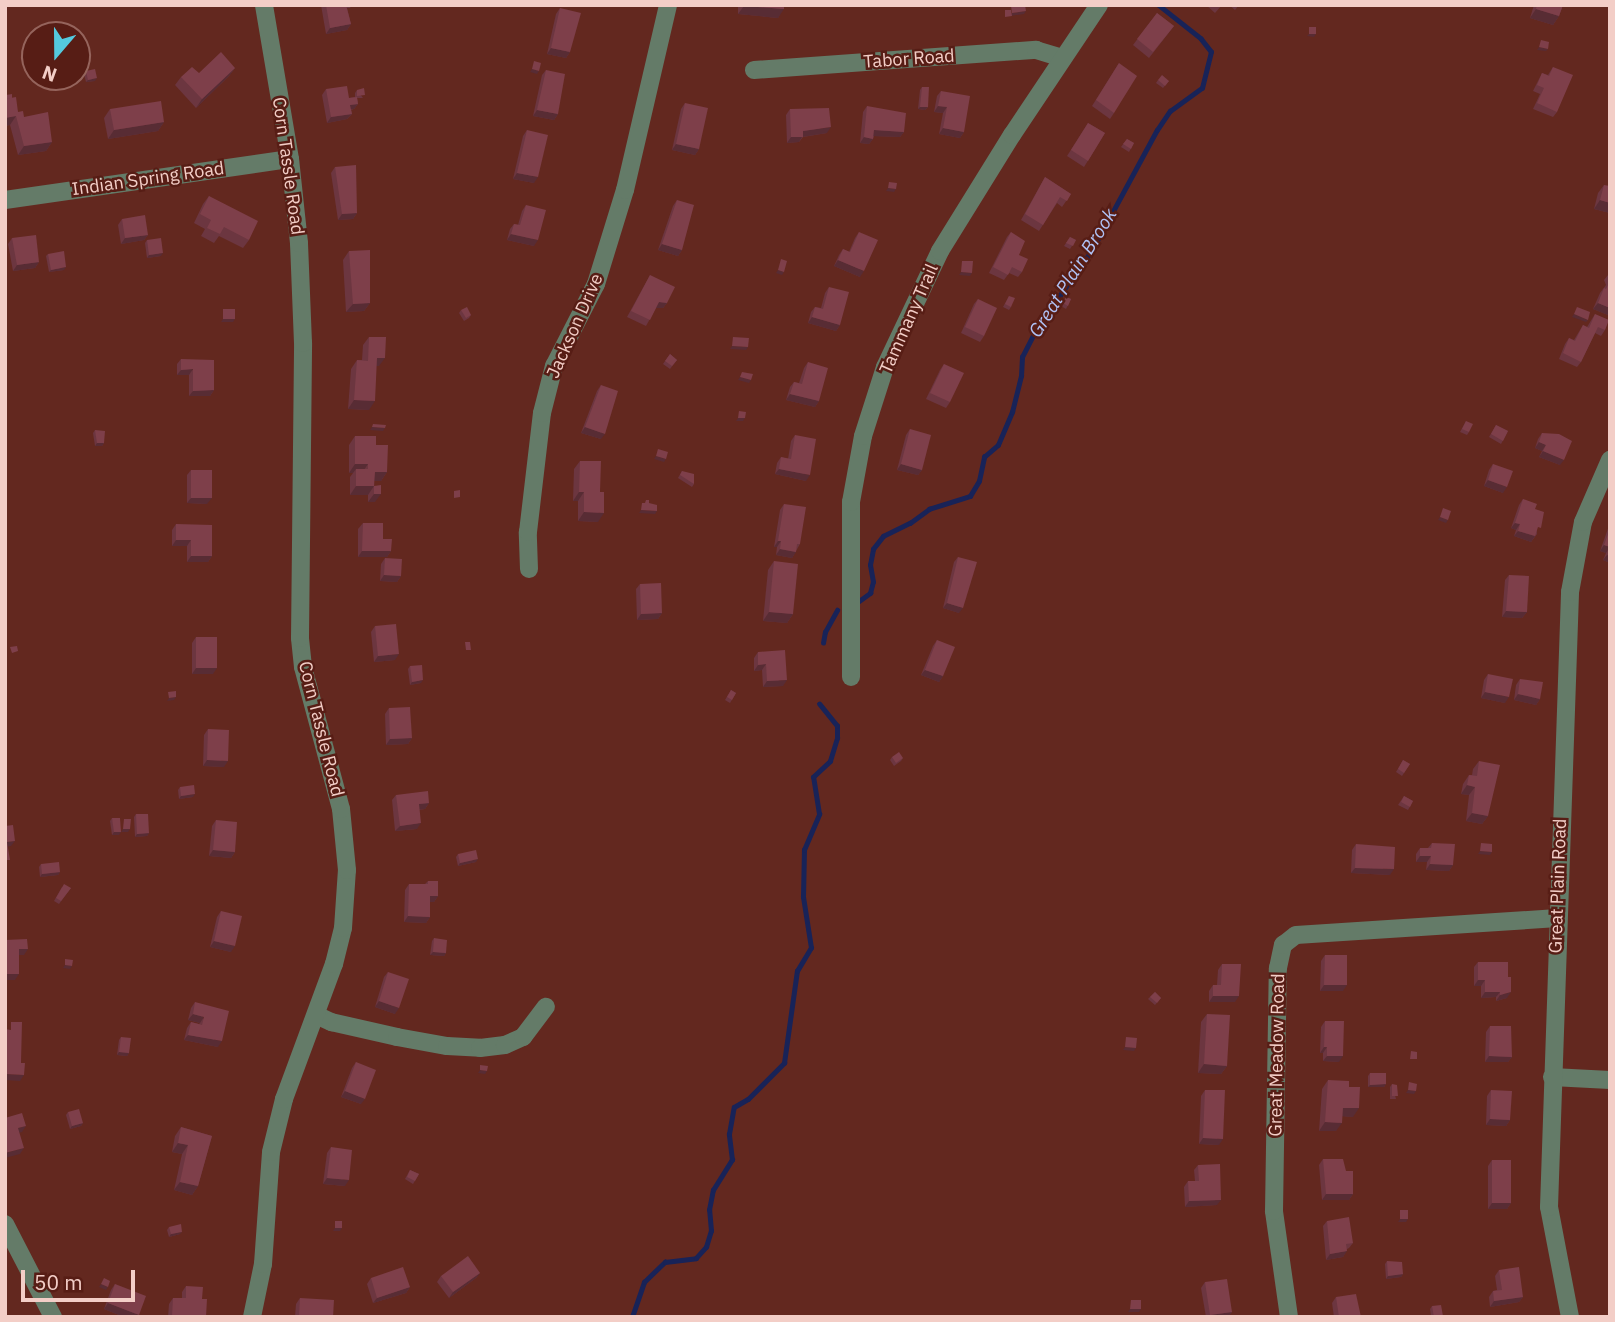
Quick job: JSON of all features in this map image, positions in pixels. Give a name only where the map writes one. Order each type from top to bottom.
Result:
[{"type":"street","name":"Corn Tassle Road","points":[[252,1317],[263,1264],[271,1152],[284,1099],[334,964],[342,928],[347,870],[341,809],[305,676],[300,638],[303,343],[299,243],[290,159],[264,5]]},
{"type":"street","name":"Jackson Drive","points":[[529,569],[528,532],[548,389],[554,366],[596,284],[625,190],[668,5]]},
{"type":"street","name":"Tammany Trail","points":[[850,677],[851,502],[863,436],[885,368],[940,251],[1096,7]]},
{"type":"street","name":"Tabor Road","points":[[754,69],[1036,50],[1063,58]]},
{"type":"street","name":"Indian Spring Road","points":[[5,200],[290,159]]},
{"type":"street","name":"Great Plain Road","points":[[1570,1317],[1549,1207],[1570,592],[1583,522],[1610,460]]},
{"type":"street","name":"Great Meadow Road","points":[[1289,1317],[1274,1211],[1278,968],[1283,945],[1296,935],[1557,918]]},
{"type":"street","points":[[316,1015],[331,1022],[397,1037],[447,1046],[480,1048],[505,1045],[523,1037],[546,1007]]},
{"type":"street","points":[[1552,1077],[1610,1080]]},
{"type":"street","points":[[5,1223],[53,1317]]},
{"type":"building","points":[[326,5],[346,5],[351,24],[330,28]]},
{"type":"building","points":[[784,5],[784,9],[744,6]]},
{"type":"building","points":[[1025,5],[1026,11],[1012,13],[1011,6]]},
{"type":"building","points":[[1537,5],[1563,5],[1559,16],[1536,9]]},
{"type":"building","points":[[560,8],[581,13],[570,52],[551,48]]},
{"type":"building","points":[[1005,10],[1011,10],[1012,16],[1005,17]]},
{"type":"building","points":[[1157,13],[1174,26],[1153,52],[1137,39]]},
{"type":"building","points":[[1309,27],[1316,27],[1316,34],[1309,34]]},
{"type":"building","points":[[1541,40],[1549,42],[1548,49],[1539,47]]},
{"type":"building","points":[[221,52],[235,68],[202,99],[181,77],[192,67],[199,73]]},
{"type":"building","points":[[534,61],[541,63],[539,71],[532,69]]},
{"type":"building","points":[[1119,63],[1137,76],[1114,113],[1096,100]]},
{"type":"building","points":[[1553,67],[1573,75],[1557,112],[1537,103],[1544,88],[1537,85],[1542,73],[1549,76]]},
{"type":"building","points":[[95,69],[97,78],[91,79],[91,70]]},
{"type":"building","points":[[546,70],[565,74],[558,114],[537,110]]},
{"type":"building","points":[[1162,75],[1169,81],[1165,86],[1158,80]]},
{"type":"building","points":[[347,86],[349,98],[357,97],[358,104],[350,105],[352,114],[331,117],[326,89]]},
{"type":"building","points":[[922,87],[929,87],[928,107],[920,107]]},
{"type":"building","points":[[364,88],[365,95],[357,96],[357,90]]},
{"type":"building","points":[[941,91],[970,96],[964,132],[943,128],[947,107],[938,106]]},
{"type":"building","points":[[16,97],[18,112],[23,111],[24,117],[48,112],[52,142],[24,146],[16,116],[5,118],[5,99]]},
{"type":"building","points":[[161,101],[164,122],[114,130],[110,109]]},
{"type":"building","points":[[685,103],[708,108],[699,149],[676,144]]},
{"type":"building","points":[[867,106],[906,113],[904,132],[874,130],[873,139],[864,137]]},
{"type":"building","points":[[829,108],[831,127],[803,131],[803,137],[791,137],[790,109]]},
{"type":"building","points":[[1088,123],[1105,133],[1088,161],[1071,150]]},
{"type":"building","points":[[527,130],[548,135],[538,177],[517,173]]},
{"type":"building","points":[[1127,139],[1134,143],[1131,149],[1123,144]]},
{"type":"building","points":[[356,165],[357,213],[342,214],[335,167]]},
{"type":"building","points":[[1045,177],[1071,194],[1067,201],[1060,197],[1043,225],[1025,214]]},
{"type":"building","points":[[889,182],[897,183],[896,189],[888,188]]},
{"type":"building","points":[[1604,185],[1610,186],[1610,203],[1600,200]]},
{"type":"building","points":[[209,196],[258,221],[249,240],[224,227],[220,234],[207,228],[211,220],[200,214]]},
{"type":"building","points":[[677,200],[694,205],[682,250],[662,244]]},
{"type":"building","points":[[526,205],[546,210],[538,240],[511,234],[514,224],[520,225]]},
{"type":"building","points":[[145,215],[148,235],[125,238],[122,219]]},
{"type":"building","points":[[859,232],[878,240],[864,271],[838,260],[843,249],[850,252]]},
{"type":"building","points":[[1011,232],[1025,241],[1019,255],[1028,259],[1022,272],[1012,267],[1008,275],[993,267]]},
{"type":"building","points":[[36,235],[39,262],[17,265],[12,238]]},
{"type":"building","points":[[1070,237],[1076,240],[1073,246],[1066,243]]},
{"type":"building","points":[[161,238],[163,253],[149,255],[147,240]]},
{"type":"building","points":[[370,250],[370,303],[353,304],[349,251]]},
{"type":"building","points":[[64,251],[66,267],[51,270],[48,254]]},
{"type":"building","points":[[781,259],[787,261],[784,272],[778,270]]},
{"type":"building","points":[[962,261],[973,261],[972,273],[961,272]]},
{"type":"building","points":[[650,275],[675,287],[667,303],[659,302],[650,320],[631,311]]},
{"type":"building","points":[[1610,281],[1610,308],[1598,303]]},
{"type":"building","points":[[829,287],[849,292],[840,325],[812,317],[815,307],[823,309]]},
{"type":"building","points":[[1009,296],[1015,298],[1011,307],[1005,304]]},
{"type":"building","points":[[1066,297],[1071,299],[1068,306],[1063,303]]},
{"type":"building","points":[[978,299],[997,308],[984,336],[965,327]]},
{"type":"building","points":[[467,307],[471,315],[466,318],[461,310]]},
{"type":"building","points":[[1577,307],[1590,312],[1588,320],[1574,314]]},
{"type":"building","points":[[223,309],[235,309],[235,319],[223,319]]},
{"type":"building","points":[[1595,314],[1609,320],[1605,330],[1598,327],[1581,362],[1563,353],[1569,338],[1575,341],[1583,325],[1589,328]]},
{"type":"building","points":[[369,337],[386,337],[385,358],[377,358],[375,401],[354,400],[357,360],[368,361]]},
{"type":"building","points":[[733,337],[749,338],[748,347],[732,346]]},
{"type":"building","points":[[670,354],[677,360],[672,366],[665,361]]},
{"type":"building","points":[[181,359],[214,360],[214,390],[193,391],[193,369],[181,370]]},
{"type":"building","points":[[808,362],[828,368],[819,401],[790,394],[794,382],[802,384]]},
{"type":"building","points":[[944,364],[964,373],[950,402],[930,393]]},
{"type":"building","points":[[742,372],[753,374],[751,380],[740,377]]},
{"type":"building","points":[[601,385],[618,391],[605,434],[585,427]]},
{"type":"building","points":[[739,411],[746,412],[745,418],[738,418]]},
{"type":"building","points":[[1466,421],[1473,424],[1469,432],[1462,429]]},
{"type":"building","points":[[373,424],[386,425],[385,428],[372,427]]},
{"type":"building","points":[[1496,425],[1508,431],[1503,441],[1491,434]]},
{"type":"building","points":[[910,429],[931,435],[922,470],[901,464]]},
{"type":"building","points":[[95,430],[105,431],[104,443],[97,443]]},
{"type":"building","points":[[1542,433],[1559,434],[1572,441],[1564,460],[1543,451],[1546,445],[1539,442]]},
{"type":"building","points":[[795,435],[816,439],[810,475],[779,469],[781,457],[791,459]]},
{"type":"building","points":[[355,436],[376,436],[376,445],[388,445],[387,472],[375,472],[374,486],[356,486],[356,469],[368,469],[368,464],[355,464]]},
{"type":"building","points":[[658,449],[668,452],[666,459],[656,456]]},
{"type":"building","points":[[580,461],[601,461],[600,492],[604,492],[604,513],[584,512],[584,492],[579,492]]},
{"type":"building","points":[[1493,464],[1513,471],[1507,487],[1488,480]]},
{"type":"building","points":[[191,470],[212,470],[212,498],[191,498]]},
{"type":"building","points":[[682,471],[694,474],[694,484],[680,475]]},
{"type":"building","points":[[381,485],[381,494],[374,494],[374,486]]},
{"type":"building","points":[[460,490],[460,497],[454,498],[454,491]]},
{"type":"building","points":[[1523,499],[1537,504],[1535,509],[1544,512],[1541,528],[1538,527],[1535,536],[1518,531],[1520,524],[1515,523]]},
{"type":"building","points":[[646,500],[657,505],[657,511],[641,510],[642,503]]},
{"type":"building","points":[[784,504],[806,507],[800,544],[797,544],[796,552],[780,549],[781,541],[778,541]]},
{"type":"building","points":[[1443,508],[1451,511],[1448,520],[1440,517]]},
{"type":"building","points":[[363,523],[383,523],[383,539],[392,539],[391,551],[362,551]]},
{"type":"building","points":[[176,524],[212,525],[212,556],[191,556],[191,540],[176,540]]},
{"type":"building","points":[[1610,529],[1610,547],[1604,545]]},
{"type":"building","points":[[958,557],[977,562],[963,608],[947,603]]},
{"type":"building","points":[[385,558],[402,559],[401,576],[384,575]]},
{"type":"building","points":[[774,561],[798,564],[793,614],[769,612]]},
{"type":"building","points":[[1509,575],[1529,576],[1527,612],[1506,611]]},
{"type":"building","points":[[661,583],[662,613],[641,614],[640,584]]},
{"type":"building","points":[[396,624],[399,654],[378,656],[375,626]]},
{"type":"building","points":[[196,637],[217,637],[217,668],[196,668]]},
{"type":"building","points":[[937,640],[955,647],[943,676],[925,670]]},
{"type":"building","points":[[465,642],[470,642],[471,650],[466,650]]},
{"type":"building","points":[[17,646],[18,651],[12,653],[10,647]]},
{"type":"building","points":[[785,650],[787,680],[767,681],[766,664],[758,665],[758,652]]},
{"type":"building","points":[[422,665],[423,680],[412,682],[410,666]]},
{"type":"building","points":[[1488,674],[1513,679],[1509,697],[1485,692]]},
{"type":"building","points":[[1520,679],[1543,682],[1540,699],[1518,694]]},
{"type":"building","points":[[731,690],[736,693],[732,700],[727,697]]},
{"type":"building","points":[[176,691],[176,697],[169,698],[168,692]]},
{"type":"building","points":[[410,707],[412,738],[390,739],[389,708]]},
{"type":"building","points":[[208,729],[229,730],[228,761],[207,760]]},
{"type":"building","points":[[899,752],[903,758],[896,763],[892,757]]},
{"type":"building","points":[[1403,760],[1410,764],[1404,773],[1398,769]]},
{"type":"building","points":[[1479,761],[1500,765],[1488,816],[1472,813],[1475,787],[1467,785],[1469,775],[1477,776]]},
{"type":"building","points":[[194,785],[195,794],[181,796],[180,787]]},
{"type":"building","points":[[428,791],[429,803],[419,804],[421,823],[400,826],[396,795]]},
{"type":"building","points":[[1404,796],[1413,801],[1410,807],[1401,802]]},
{"type":"building","points":[[136,814],[148,814],[149,833],[137,834]]},
{"type":"building","points":[[112,818],[120,818],[121,832],[114,832]]},
{"type":"building","points":[[124,819],[131,819],[130,829],[123,829]]},
{"type":"building","points":[[216,820],[237,822],[235,852],[213,850]]},
{"type":"building","points":[[13,825],[15,841],[7,842],[10,860],[5,860],[5,826]]},
{"type":"building","points":[[1432,843],[1455,844],[1453,865],[1430,864],[1431,856],[1420,856],[1420,848],[1431,848]]},
{"type":"building","points":[[1481,843],[1492,844],[1492,852],[1480,851]]},
{"type":"building","points":[[1356,844],[1395,847],[1394,869],[1355,868]]},
{"type":"building","points":[[476,850],[478,859],[460,863],[458,854]]},
{"type":"building","points":[[59,862],[60,872],[42,874],[41,864]]},
{"type":"building","points":[[428,881],[438,881],[438,896],[430,896],[430,917],[408,916],[409,884],[428,884]]},
{"type":"building","points":[[64,884],[71,888],[61,901],[56,898]]},
{"type":"building","points":[[221,911],[242,916],[235,946],[214,941]]},
{"type":"building","points":[[434,938],[447,940],[446,953],[433,952]]},
{"type":"building","points":[[27,939],[28,949],[19,949],[19,974],[5,974],[5,940]]},
{"type":"building","points":[[1325,955],[1347,955],[1347,985],[1324,985]]},
{"type":"building","points":[[65,959],[73,960],[72,966],[65,965]]},
{"type":"building","points":[[1478,962],[1508,962],[1511,992],[1500,995],[1500,992],[1485,992],[1485,980],[1478,980]]},
{"type":"building","points":[[1222,964],[1241,964],[1239,996],[1213,996],[1213,985],[1221,985]]},
{"type":"building","points":[[388,972],[409,979],[399,1008],[379,1001]]},
{"type":"building","points":[[1155,992],[1161,998],[1157,1003],[1150,997]]},
{"type":"building","points":[[195,1002],[229,1011],[222,1041],[188,1035],[191,1022],[202,1025],[204,1017],[193,1014]]},
{"type":"building","points":[[1207,1014],[1230,1015],[1227,1066],[1204,1064]]},
{"type":"building","points":[[1325,1021],[1344,1021],[1343,1056],[1327,1056],[1327,1047],[1324,1047]]},
{"type":"building","points":[[11,1022],[22,1022],[21,1063],[25,1063],[24,1075],[5,1074],[5,1029],[11,1030]]},
{"type":"building","points":[[1490,1026],[1511,1026],[1512,1057],[1489,1056]]},
{"type":"building","points":[[121,1037],[131,1038],[129,1053],[119,1052]]},
{"type":"building","points":[[1126,1037],[1137,1038],[1136,1048],[1125,1047]]},
{"type":"building","points":[[1411,1051],[1417,1052],[1417,1059],[1410,1059]]},
{"type":"building","points":[[356,1062],[376,1070],[365,1099],[345,1091]]},
{"type":"building","points":[[480,1065],[488,1066],[487,1071],[480,1070]]},
{"type":"building","points":[[1370,1073],[1386,1073],[1386,1084],[1370,1085]]},
{"type":"building","points":[[1328,1080],[1349,1081],[1349,1087],[1360,1087],[1359,1108],[1343,1108],[1342,1123],[1325,1122]]},
{"type":"building","points":[[1409,1082],[1417,1084],[1416,1091],[1408,1090]]},
{"type":"building","points":[[1392,1084],[1397,1085],[1398,1096],[1392,1096]]},
{"type":"building","points":[[1205,1090],[1225,1090],[1223,1139],[1203,1138]]},
{"type":"building","points":[[1491,1090],[1512,1091],[1510,1120],[1490,1119]]},
{"type":"building","points":[[79,1109],[83,1123],[72,1126],[68,1112]]},
{"type":"building","points":[[22,1113],[26,1126],[18,1128],[24,1148],[5,1153],[5,1118]]},
{"type":"building","points":[[181,1127],[212,1136],[198,1186],[180,1182],[188,1145],[178,1143]]},
{"type":"building","points":[[331,1147],[352,1150],[349,1180],[327,1178]]},
{"type":"building","points":[[1323,1159],[1343,1159],[1346,1171],[1353,1171],[1353,1194],[1326,1194]]},
{"type":"building","points":[[1492,1160],[1511,1160],[1511,1203],[1492,1203]]},
{"type":"building","points":[[1220,1164],[1221,1200],[1189,1201],[1188,1181],[1199,1181],[1198,1165]]},
{"type":"building","points":[[410,1170],[419,1174],[415,1181],[407,1177]]},
{"type":"building","points":[[1400,1210],[1408,1210],[1408,1219],[1400,1219]]},
{"type":"building","points":[[1349,1217],[1353,1243],[1346,1244],[1347,1251],[1330,1254],[1327,1221]]},
{"type":"building","points":[[335,1221],[342,1221],[342,1228],[335,1228]]},
{"type":"building","points":[[181,1224],[182,1232],[171,1234],[169,1227]]},
{"type":"building","points":[[468,1256],[480,1273],[453,1292],[441,1276]]},
{"type":"building","points":[[1387,1261],[1402,1262],[1403,1274],[1388,1276]]},
{"type":"building","points":[[403,1267],[410,1287],[377,1298],[371,1278]]},
{"type":"building","points":[[1519,1267],[1523,1297],[1494,1301],[1493,1291],[1502,1290],[1499,1270]]},
{"type":"building","points":[[104,1278],[110,1281],[108,1287],[101,1284]]},
{"type":"building","points":[[1227,1279],[1232,1312],[1210,1315],[1205,1282]]},
{"type":"building","points":[[115,1284],[146,1296],[139,1315],[108,1303]]},
{"type":"building","points":[[186,1286],[203,1287],[202,1299],[207,1299],[206,1317],[172,1317],[173,1298],[186,1298]]},
{"type":"building","points":[[1356,1294],[1361,1317],[1339,1317],[1336,1297]]},
{"type":"building","points":[[300,1298],[334,1300],[333,1317],[299,1317]]},
{"type":"building","points":[[1131,1300],[1141,1300],[1141,1309],[1130,1309]]},
{"type":"building","points":[[1441,1305],[1443,1316],[1434,1317],[1432,1306]]},
{"type":"waterway","name":"Great Plain Brook","points":[[859,601],[870,593],[873,582],[870,565],[873,549],[883,536],[910,523],[929,509],[970,496],[979,481],[984,457],[998,445],[1012,412],[1021,376],[1022,357],[1034,333],[1050,315],[1060,295],[1092,250],[1170,111],[1202,88],[1211,52],[1201,39],[1158,5]]},
{"type":"waterway","name":"Great Plain Brook","points":[[823,643],[825,632],[837,610]]},
{"type":"waterway","name":"Great Plain Brook","points":[[632,1317],[644,1282],[665,1262],[696,1258],[706,1247],[711,1231],[709,1210],[713,1190],[732,1160],[729,1134],[734,1107],[748,1099],[784,1063],[797,971],[811,948],[803,897],[804,850],[819,814],[813,777],[830,761],[837,738],[837,726],[819,704]]}]
